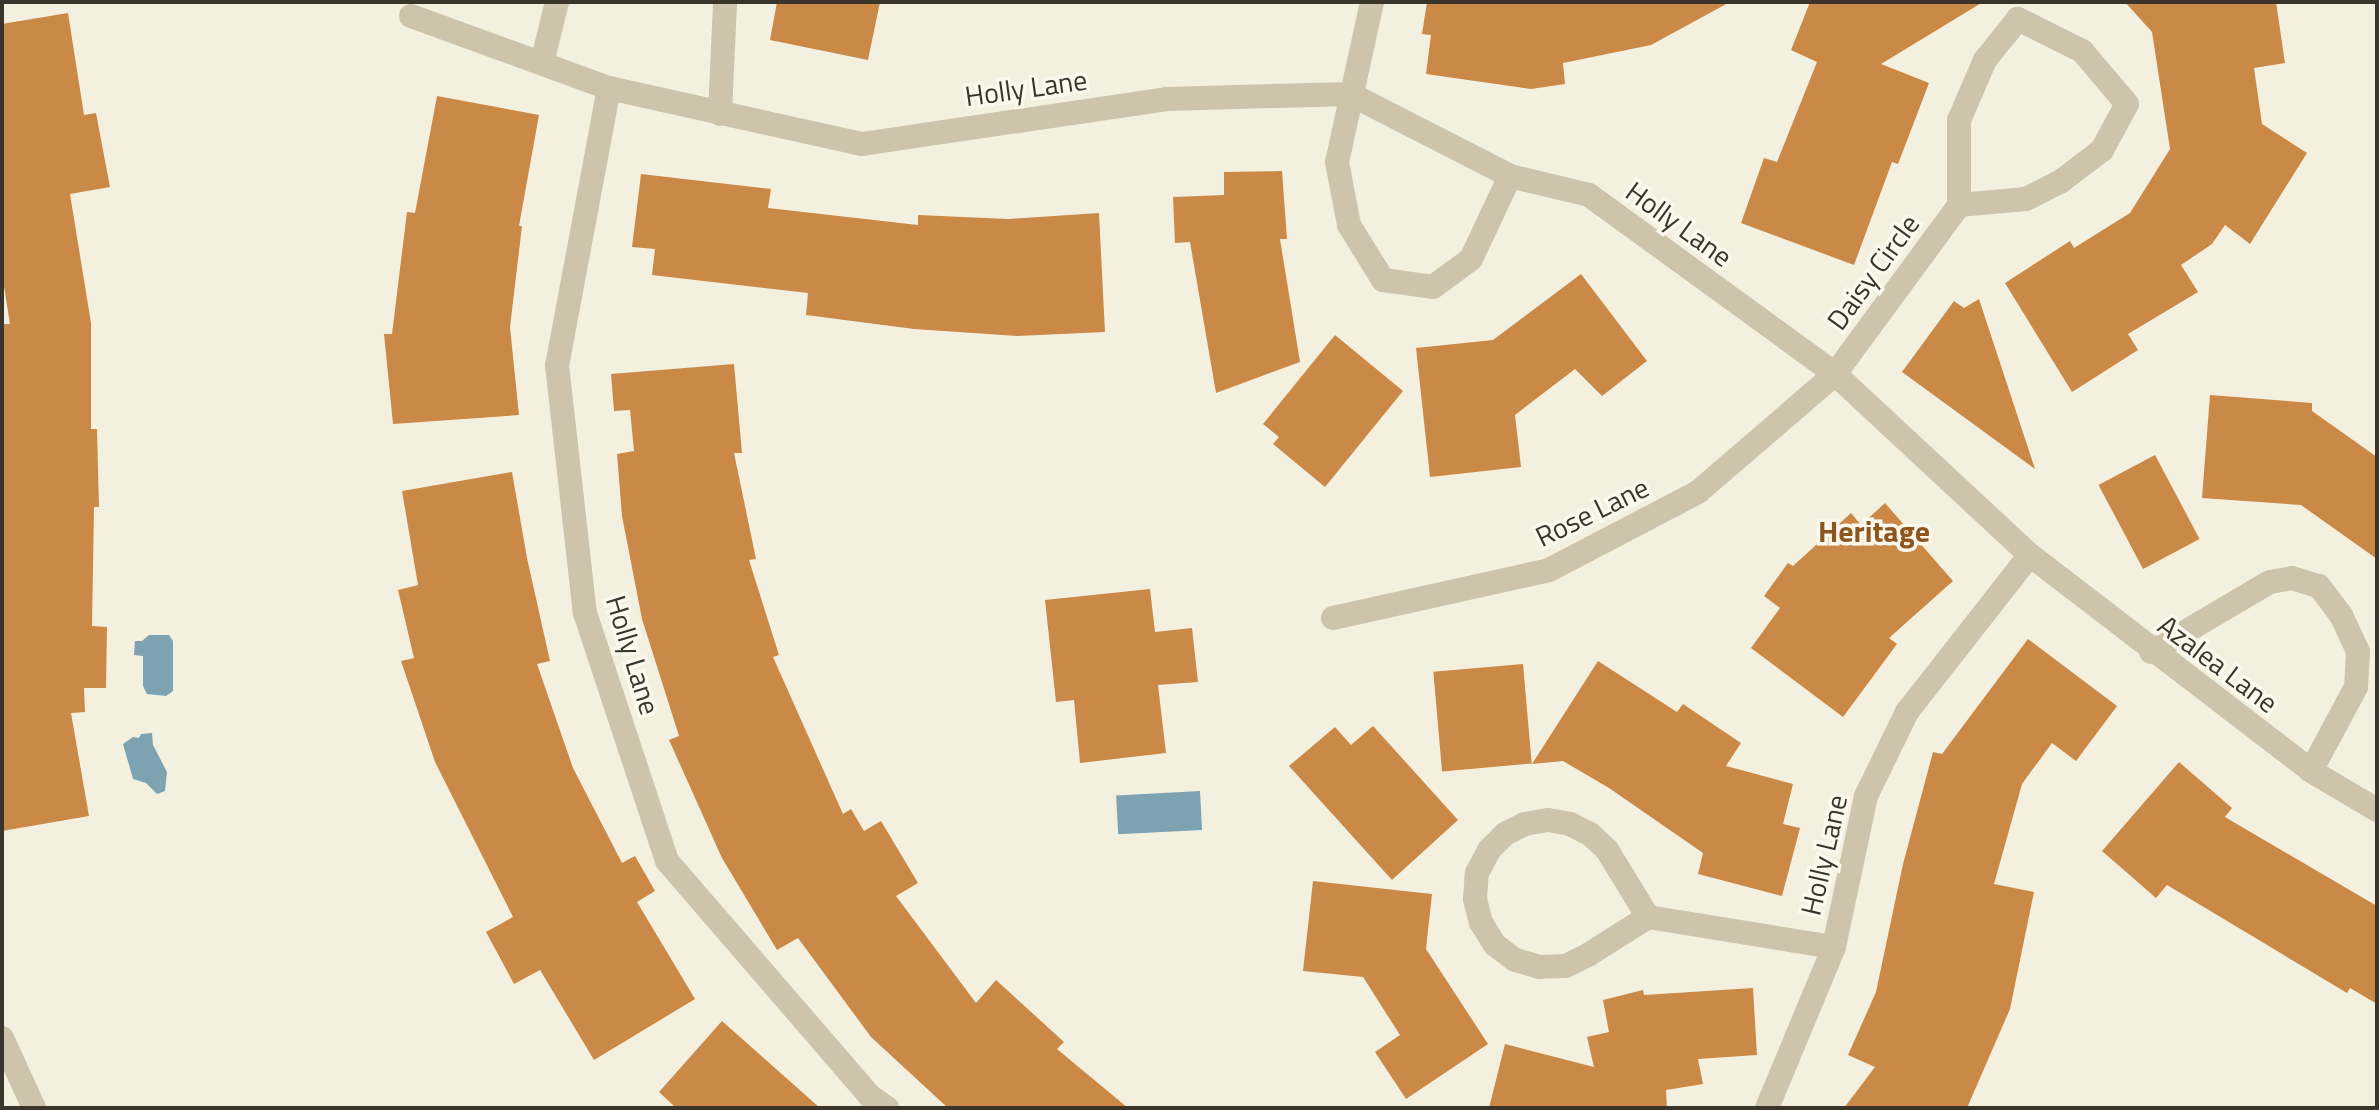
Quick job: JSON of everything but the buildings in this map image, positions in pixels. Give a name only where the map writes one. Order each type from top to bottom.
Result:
[{"type":"street","points":[[542,63],[557,2]]},
{"type":"street","points":[[720,114],[725,2]]},
{"type":"street","points":[[1372,2],[1337,162],[1349,225],[1383,280],[1433,287],[1471,259],[1510,176]]},
{"type":"street","name":"Daisy Circle","points":[[1835,374],[1959,205],[1959,120],[1985,60],[2015,11],[2082,51],[2127,104],[2102,150],[2060,182],[2026,199],[1959,205]]},
{"type":"street","name":"Holly Lane","points":[[411,16],[609,88],[862,144],[998,121],[1167,99],[1350,94],[1510,176],[1589,195],[1835,374],[2030,555],[1907,712],[1866,796],[1834,947],[1767,1108]]},
{"type":"street","name":"Holly Lane","points":[[609,88],[557,365],[585,613],[667,861],[873,1104]]},
{"type":"street","name":"Rose Lane","points":[[1333,618],[1549,570],[1698,492],[1835,374]]},
{"type":"street","name":"Azalea Lane","points":[[2030,555],[2151,652],[2311,771],[2377,810]]},
{"type":"street","points":[[2151,652],[2270,582],[2292,578],[2319,586],[2341,615],[2358,651],[2356,687],[2311,771]]},
{"type":"street","points":[[1648,917],[1607,850],[1590,834],[1570,824],[1548,820],[1525,824],[1505,834],[1489,850],[1477,873],[1475,899],[1478,911],[1495,945],[1515,960],[1540,967],[1565,966],[1648,917],[1834,947]]},
{"type":"street","points":[[2,1038],[34,1108]]},
{"type":"water","points":[[149,635],[169,635],[173,641],[173,691],[166,696],[147,694],[143,686],[143,656],[134,655],[135,641],[142,641]]},
{"type":"water","points":[[152,733],[153,745],[167,772],[165,791],[157,794],[146,783],[133,779],[123,744],[133,737]]},
{"type":"water","points":[[1200,791],[1202,830],[1118,834],[1116,795]]},
{"type":"district","name":"Heritage","points":[[1874,531]]}]
